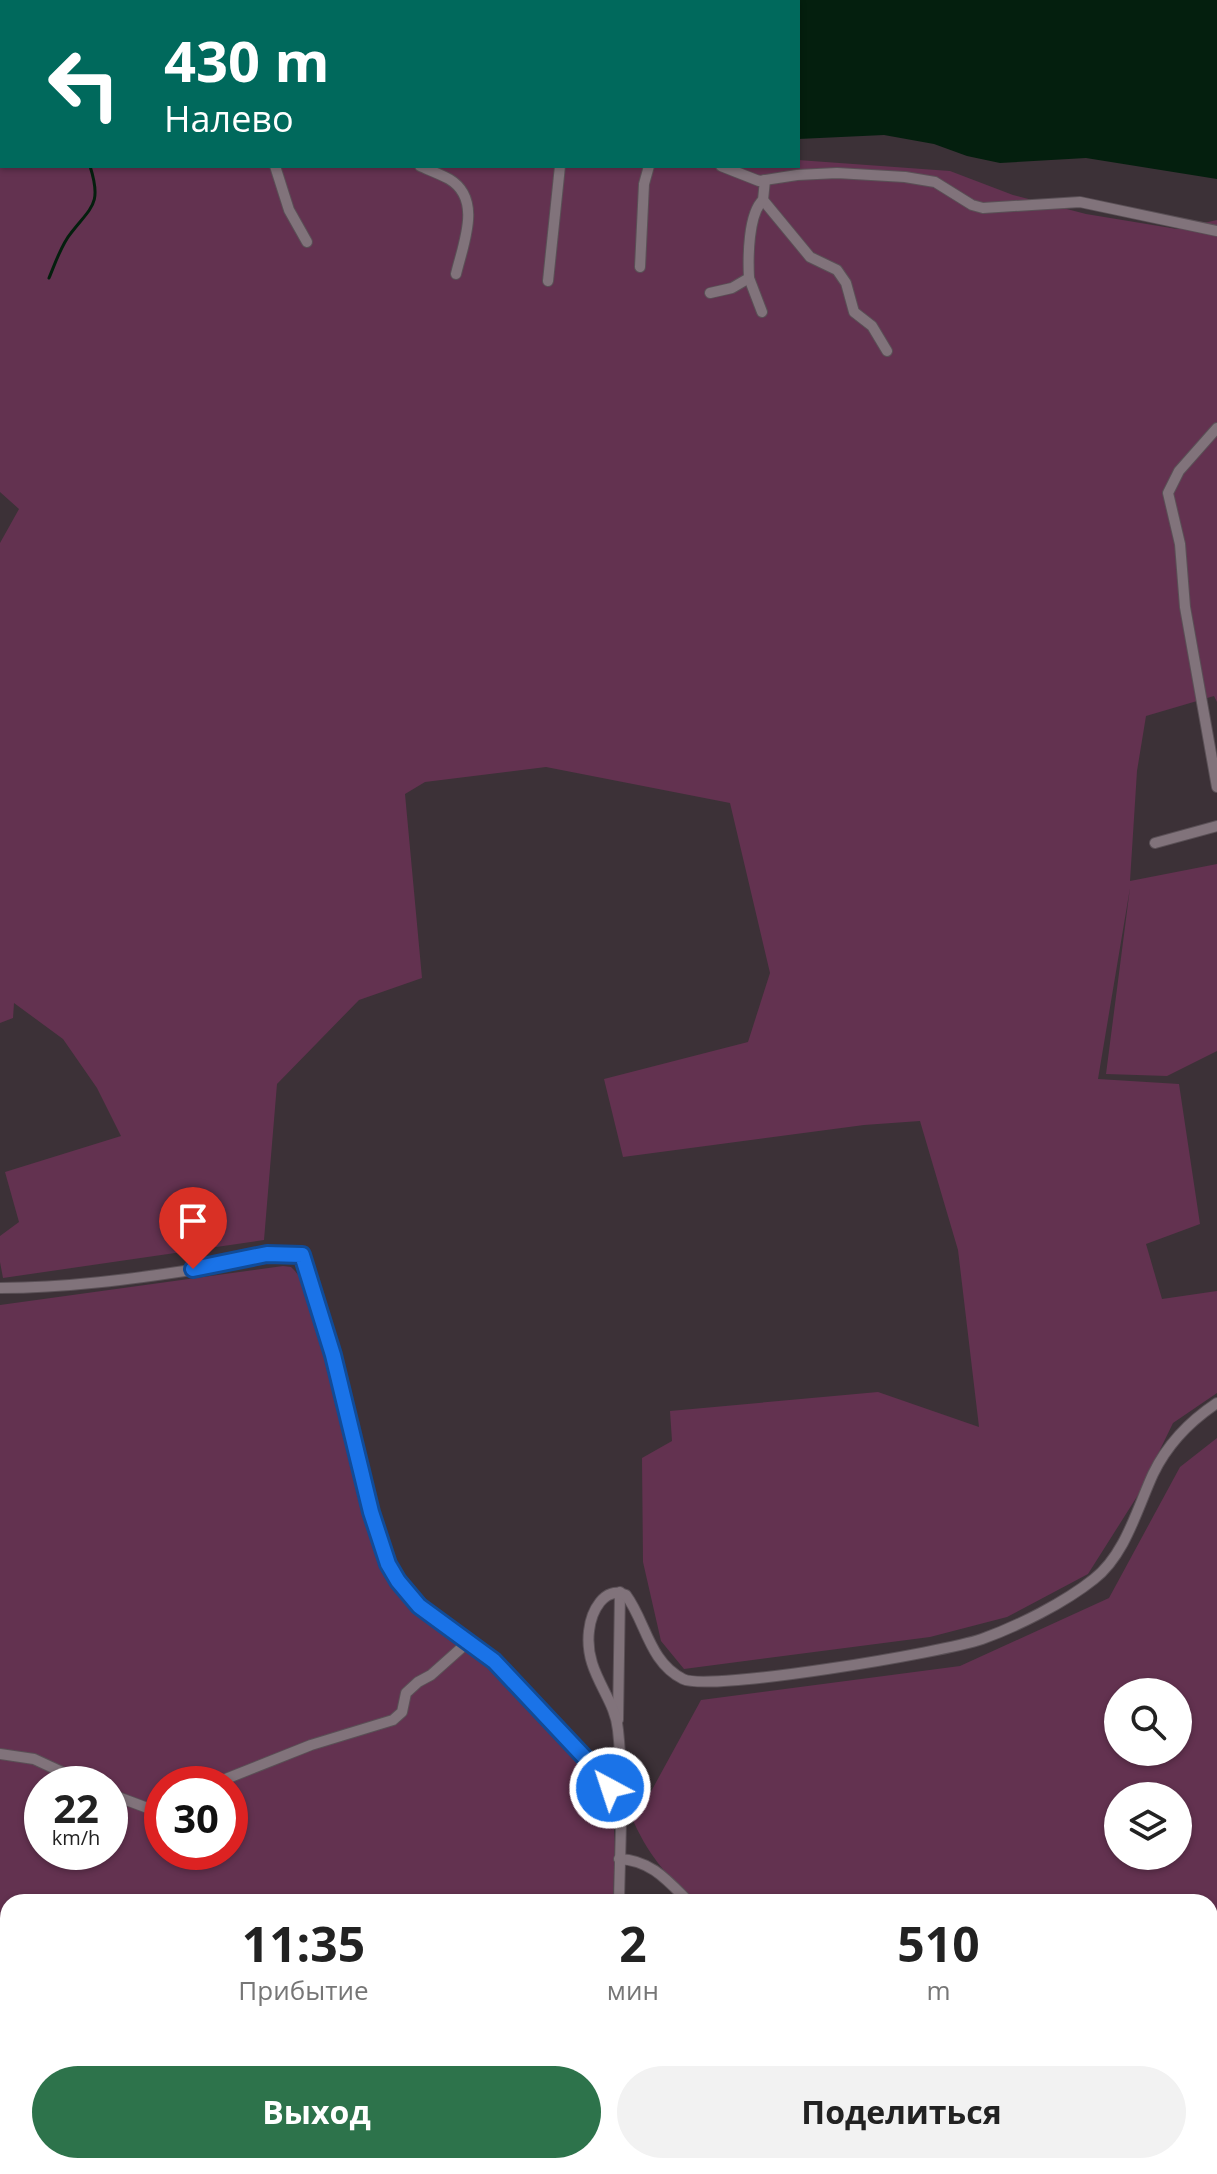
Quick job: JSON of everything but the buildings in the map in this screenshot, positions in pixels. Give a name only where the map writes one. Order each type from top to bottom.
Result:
[{"type":"street","points":[[276,168],[289,210],[307,242]]},
{"type":"street","points":[[425,168],[450,179],[462,189],[470,211],[456,274]]},
{"type":"street","points":[[548,281],[560,168]]},
{"type":"street","points":[[640,267],[644,184],[648,168]]},
{"type":"street","points":[[726,168],[765,180],[837,173],[905,177],[935,182],[972,205],[983,208],[1080,202],[1217,231]]},
{"type":"street","points":[[762,312],[749,278],[748,256],[756,207],[763,200],[765,180]]},
{"type":"street","points":[[763,200],[810,257],[837,270],[846,283],[854,312],[872,326],[887,351]]},
{"type":"street","points":[[710,293],[732,288],[749,278]]},
{"type":"street","points":[[1217,428],[1179,471],[1168,493],[1180,544],[1185,607],[1217,787]]},
{"type":"street","points":[[1155,843],[1217,826]]},
{"type":"street","points":[[0,1288],[117,1280],[267,1254],[302,1255],[333,1355],[371,1512],[388,1564],[398,1581],[419,1606],[502,1669],[610,1788],[621,1793]]},
{"type":"street","points":[[618,1726],[599,1683],[588,1645],[592,1618],[599,1603],[610,1593],[626,1595],[658,1657],[667,1668],[687,1681],[847,1666],[980,1639],[1020,1623],[1095,1579],[1121,1544],[1166,1452],[1192,1422],[1217,1403]]},
{"type":"street","points":[[619,1894],[620,1592]]},
{"type":"street","points":[[248,1770],[311,1745],[393,1720],[402,1712],[406,1693],[468,1642]]},
{"type":"street","points":[[0,1754],[34,1759],[49,1766]]},
{"type":"street","points":[[619,1859],[636,1859],[656,1870],[681,1894]]},
{"type":"shaded area","points":[[800,0],[1217,0],[1217,179],[1086,158],[1000,163],[967,156],[934,144],[884,135],[800,139]]},
{"type":"shaded area","points":[[800,160],[950,171],[1013,195],[1086,214],[1177,229],[1217,220],[1217,702],[1214,696],[1146,716],[1137,771],[1130,881],[1217,864],[1217,1051],[1167,1076],[1106,1074],[1130,888],[1098,1079],[1179,1084],[1200,1224],[1146,1244],[1162,1299],[1217,1291],[1217,1393],[1173,1423],[1138,1495],[1088,1574],[1007,1617],[930,1637],[684,1669],[661,1641],[643,1562],[642,1458],[672,1441],[670,1411],[878,1392],[979,1427],[958,1250],[920,1121],[864,1125],[623,1157],[604,1079],[748,1042],[770,973],[730,803],[546,767],[425,782],[405,794],[422,978],[359,1000],[277,1084],[264,1240],[3,1278],[0,1236],[19,1222],[5,1172],[121,1136],[97,1088],[63,1039],[14,1003],[13,1018],[0,1023],[0,543],[19,509],[0,492],[0,168],[800,168]]},
{"type":"shaded area","points":[[291,1267],[309,1297],[366,1523],[391,1583],[417,1614],[474,1652],[508,1681],[552,1727],[591,1775],[611,1811],[615,1856],[613,1894],[0,1894],[0,1305]]},
{"type":"shaded area","points":[[1217,1438],[1217,1894],[686,1894],[644,1842],[631,1816],[642,1808],[701,1700],[960,1666],[1109,1598],[1180,1467]]},
{"type":"waterway","points":[[49,278],[64,243],[93,204],[95,189],[90,168]]},
{"type":"route","points":[[193,1269],[267,1254],[302,1255],[333,1355],[371,1512],[388,1564],[407,1594],[494,1661],[610,1788]]}]
